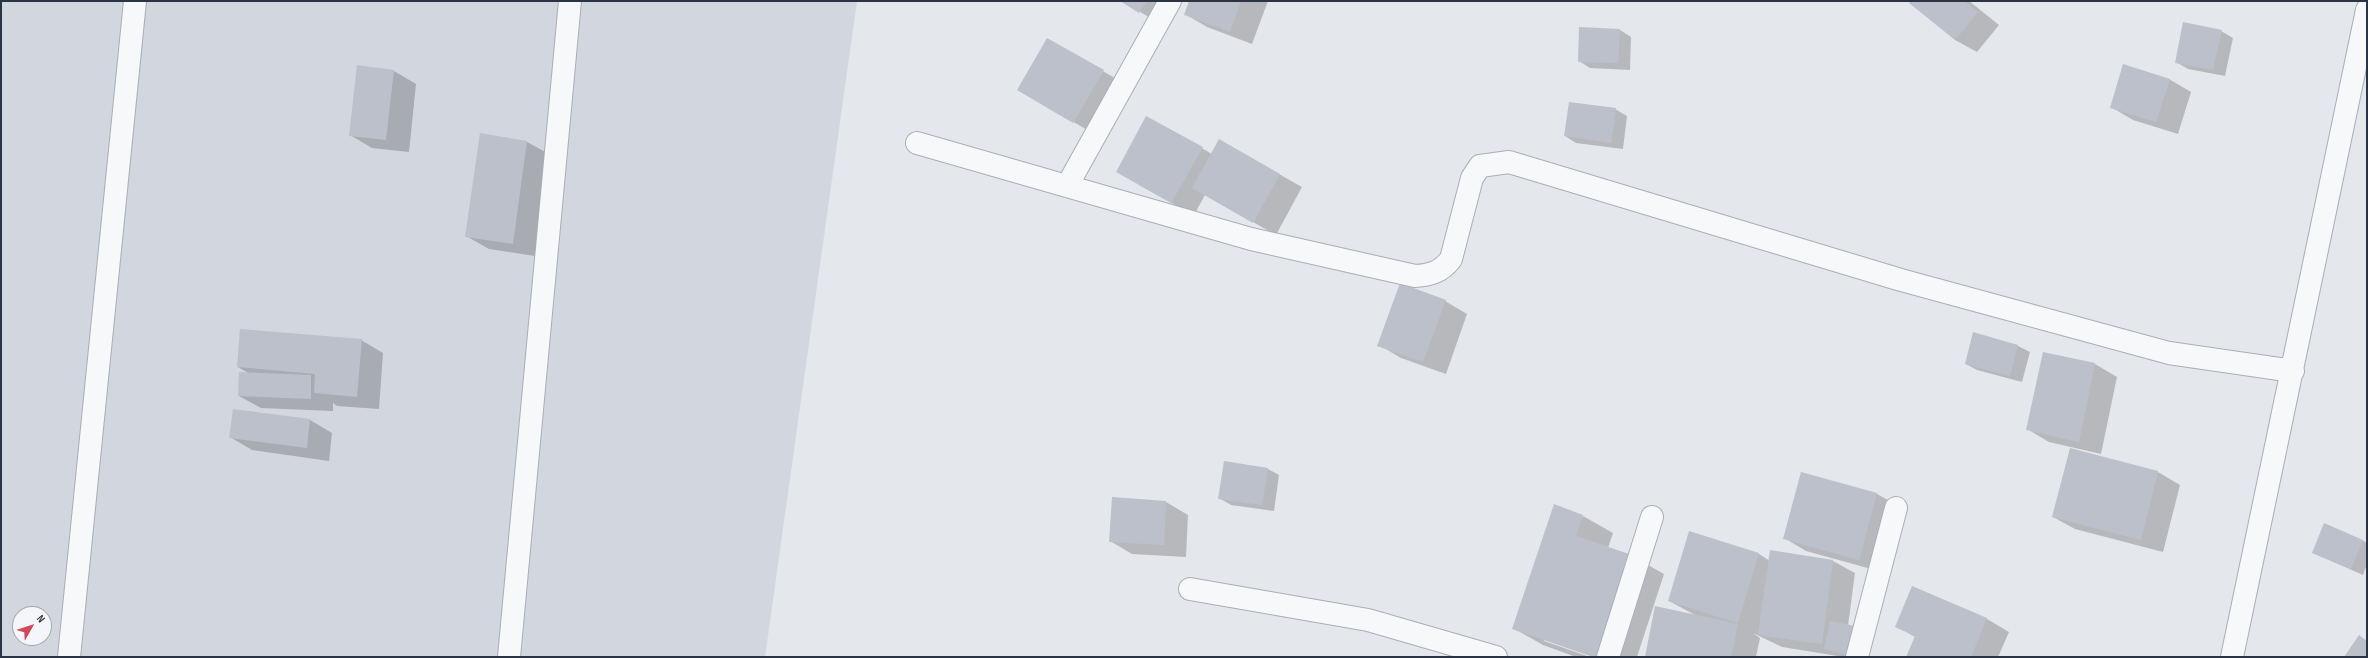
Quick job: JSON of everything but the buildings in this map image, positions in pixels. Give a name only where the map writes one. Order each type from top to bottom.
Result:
[{"type":"street","points":[[69,657],[135,1]]},
{"type":"street","points":[[509,657],[570,1]]},
{"type":"street","points":[[1067,186],[1170,1]]},
{"type":"street","points":[[2232,657],[2367,10]]},
{"type":"street","points":[[917,143],[1251,239],[1415,276],[1429,275],[1444,269],[1451,259],[1472,178],[1480,166],[1509,162],[1901,280],[2169,353],[2293,370]]},
{"type":"street","points":[[1857,657],[1896,508]]},
{"type":"street","points":[[1608,657],[1652,517]]},
{"type":"street","points":[[1190,589],[1368,620],[1496,657]]},
{"type":"shaded area","points":[[1,1],[857,1],[765,657],[1,657]]}]
